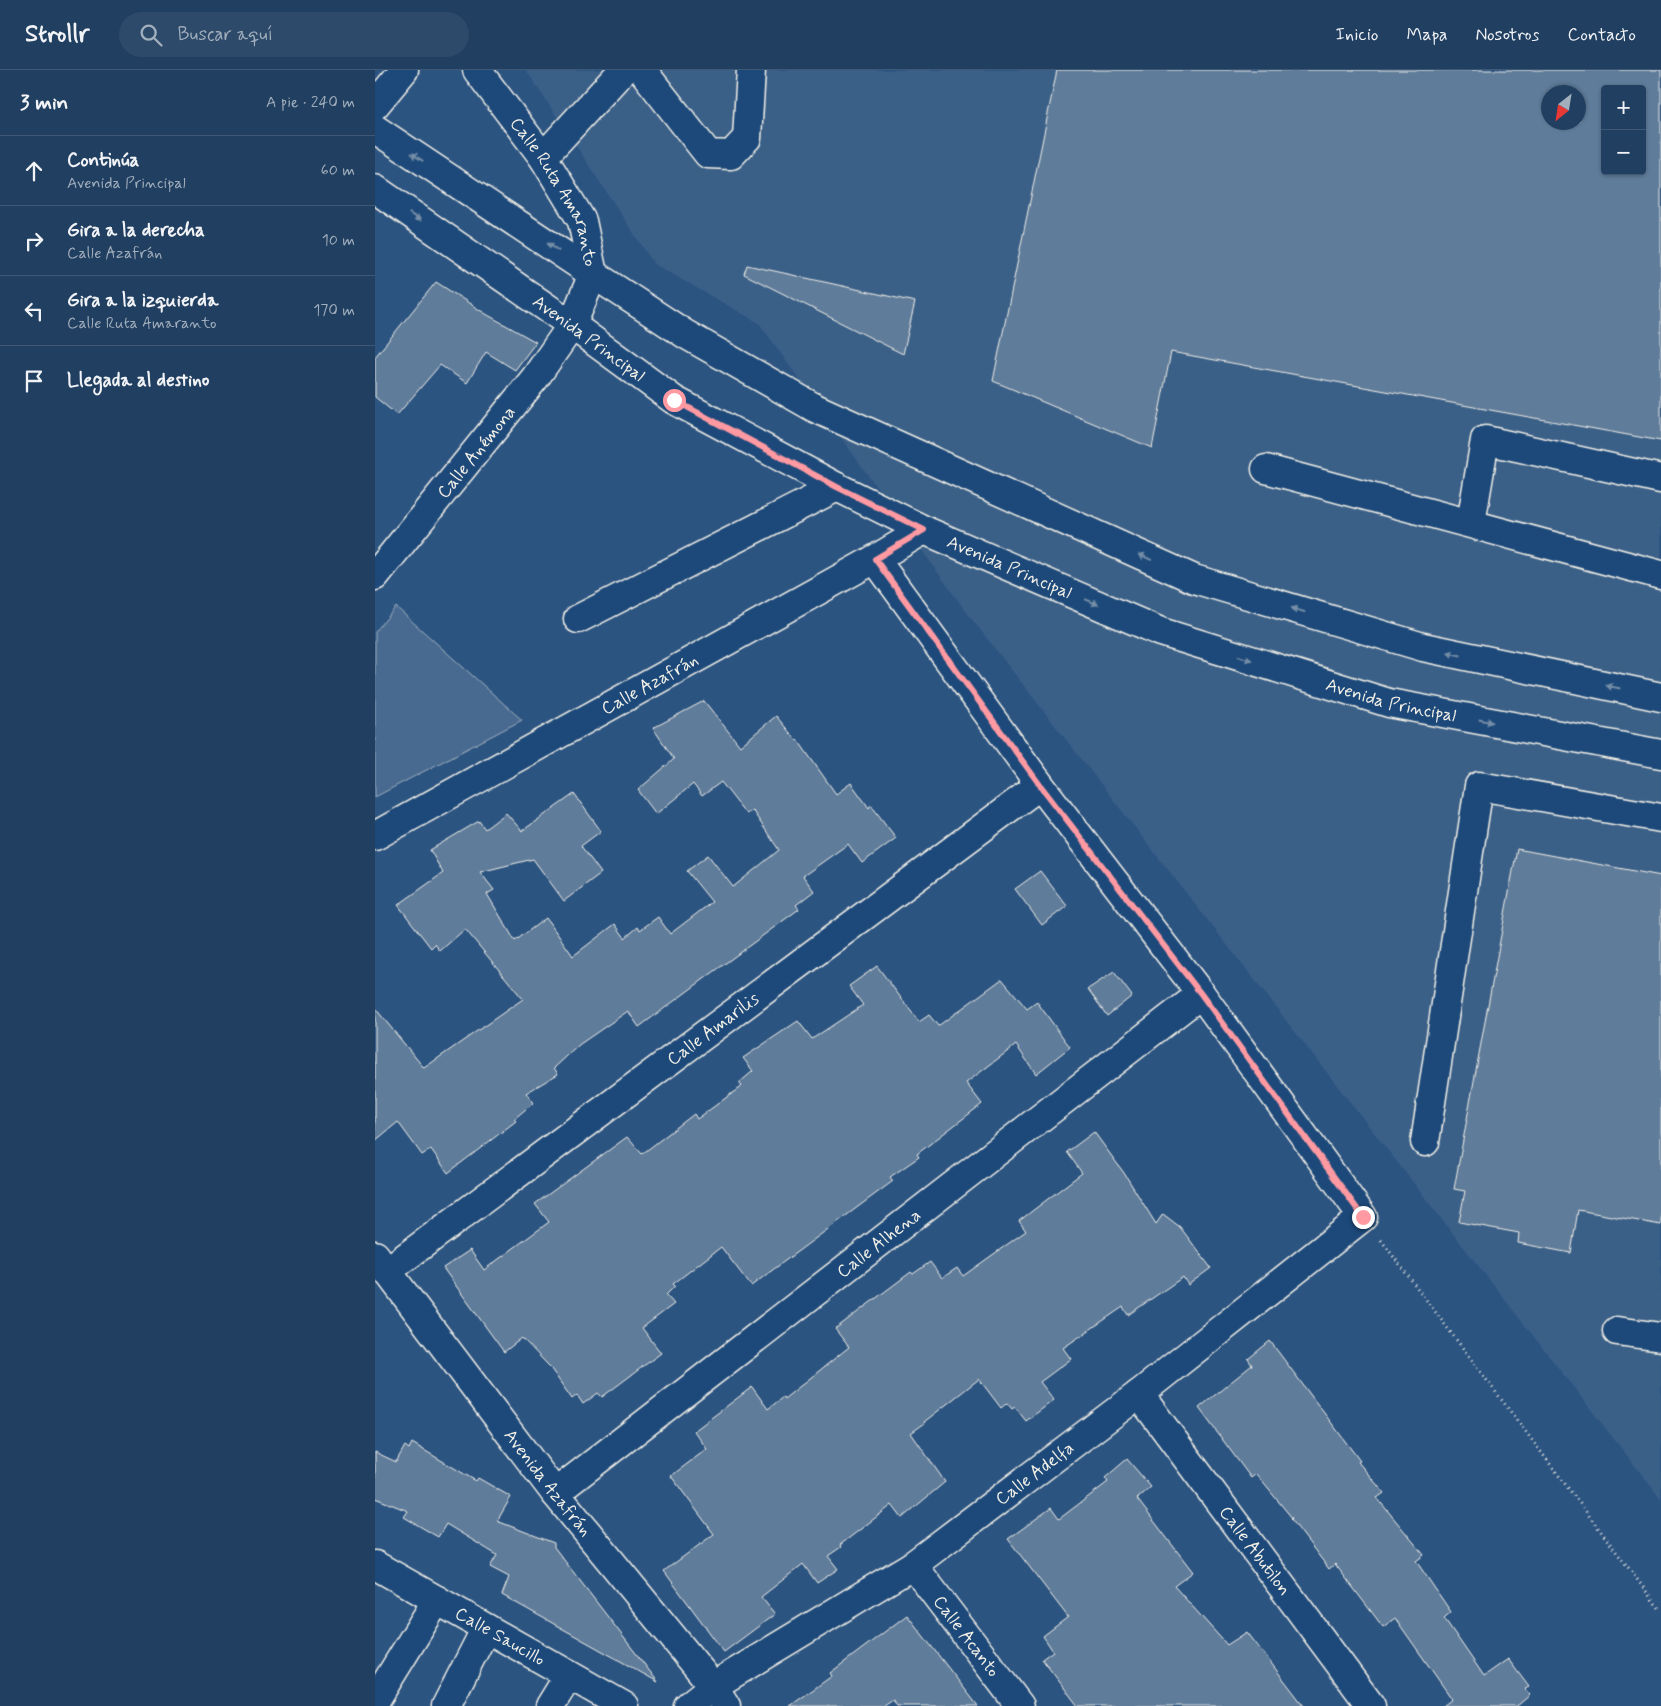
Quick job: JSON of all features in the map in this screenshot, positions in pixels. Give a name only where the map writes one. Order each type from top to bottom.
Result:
[{"type":"street","points":[[375,105],[404,70]]},
{"type":"street","name":"Calle Ruta Amaranto","points":[[477,70],[543,157],[582,221],[593,274],[573,325]]},
{"type":"street","points":[[543,157],[623,70]]},
{"type":"street","points":[[642,70],[708,154],[731,155],[747,138],[751,70]]},
{"type":"street","points":[[375,129],[685,334],[815,408],[1194,579],[1423,647],[1661,697]]},
{"type":"street","name":"Avenida Principal","points":[[375,189],[573,325],[674,400],[837,487],[924,530],[1161,632],[1389,703],[1661,754]]},
{"type":"street","name":"Calle Anémona","points":[[375,576],[535,378],[573,325]]},
{"type":"street","points":[[1471,523],[1485,440],[1661,479]]},
{"type":"street","points":[[1266,469],[1661,575]]},
{"type":"street","points":[[577,619],[837,487]]},
{"type":"street","name":"Calle Azafrán","points":[[375,836],[924,530]]},
{"type":"street","points":[[875,559],[1040,785],[1201,994],[1363,1217]]},
{"type":"street","name":"Calle Amarilis","points":[[381,1263],[1040,785]]},
{"type":"street","points":[[1425,1142],[1479,786],[1661,818]]},
{"type":"street","name":"Calle Alhena","points":[[555,1493],[1201,994]]},
{"type":"street","name":"Calle Adelfa","points":[[689,1706],[719,1696],[913,1565],[1139,1394],[1363,1217]]},
{"type":"street","name":"Avenida Azafrán","points":[[381,1263],[555,1493],[719,1696]]},
{"type":"street","points":[[1617,1330],[1661,1337]]},
{"type":"street","name":"Calle Abutilon","points":[[1139,1394],[1371,1706]]},
{"type":"street","name":"Calle Saucillo","points":[[375,1565],[624,1706]]},
{"type":"street","name":"Calle Acanto","points":[[913,1565],[1020,1706]]},
{"type":"street","points":[[375,1701],[437,1600]]},
{"type":"street","points":[[445,1706],[486,1628]]},
{"type":"street","points":[[550,1706],[569,1675]]},
{"type":"path","points":[[1363,1217],[1661,1611]]},
{"type":"shaded area","points":[[526,70],[1661,70],[1661,1499],[967,613],[759,323],[654,264]]},
{"type":"shaded area","points":[[396,607],[522,720],[375,797],[375,632]]},
{"type":"building","points":[[1057,70],[1661,70],[1661,441],[1171,352],[1152,448],[993,381]]},
{"type":"building","points":[[747,265],[915,302],[903,354],[744,274]]},
{"type":"building","points":[[436,282],[486,314],[536,342],[515,370],[486,352],[467,383],[440,365],[397,415],[375,397],[375,357]]},
{"type":"building","points":[[704,701],[740,746],[776,716],[797,739],[836,794],[851,783],[869,808],[871,805],[896,838],[862,863],[848,844],[803,876],[814,891],[796,905],[799,909],[639,1027],[628,1011],[580,1044],[554,1068],[558,1074],[526,1093],[533,1103],[514,1119],[516,1121],[448,1173],[431,1149],[422,1155],[398,1122],[375,1141],[375,1008],[424,1068],[523,999],[465,929],[440,951],[435,944],[431,948],[398,905],[443,873],[430,850],[479,821],[485,829],[506,813],[522,831],[574,794],[601,831],[581,846],[601,873],[564,901],[533,859],[480,872],[494,890],[487,894],[515,941],[546,918],[573,956],[615,924],[625,938],[638,927],[640,930],[658,917],[670,934],[712,902],[687,871],[708,855],[733,887],[779,850],[752,810],[746,814],[721,782],[702,796],[693,784],[656,814],[638,790],[674,759],[653,728]]},
{"type":"building","points":[[1517,849],[1661,876],[1661,1225],[1578,1210],[1571,1253],[1518,1243],[1519,1233],[1459,1222],[1465,1191],[1454,1189]]},
{"type":"building","points":[[1040,871],[1067,906],[1042,925],[1015,889]]},
{"type":"building","points":[[877,966],[919,1022],[929,1015],[938,1026],[1002,979],[1027,1009],[1037,1002],[1070,1047],[1036,1074],[1016,1045],[966,1083],[982,1104],[917,1154],[919,1157],[890,1177],[893,1181],[751,1286],[721,1247],[673,1284],[675,1286],[666,1295],[674,1304],[642,1328],[661,1353],[602,1397],[598,1393],[583,1404],[577,1395],[572,1399],[549,1366],[522,1338],[504,1352],[443,1268],[470,1250],[484,1270],[549,1222],[535,1204],[627,1137],[642,1154],[694,1114],[697,1119],[742,1086],[739,1083],[753,1071],[743,1058],[798,1021],[812,1039],[863,1005],[849,986]]},
{"type":"building","points":[[1114,972],[1132,996],[1107,1016],[1088,989]]},
{"type":"building","points":[[1094,1132],[1124,1173],[1156,1224],[1163,1214],[1180,1227],[1211,1268],[1188,1285],[1183,1277],[1128,1315],[1123,1307],[1063,1348],[1071,1359],[1040,1382],[1054,1400],[1026,1421],[1015,1407],[1012,1409],[1007,1403],[1001,1408],[979,1379],[924,1422],[911,1433],[945,1482],[902,1518],[892,1505],[840,1545],[841,1547],[828,1556],[838,1569],[817,1583],[803,1564],[761,1597],[775,1614],[724,1652],[664,1571],[714,1534],[671,1476],[707,1449],[694,1431],[752,1387],[768,1409],[783,1397],[784,1399],[849,1347],[835,1329],[911,1272],[913,1274],[930,1262],[942,1278],[957,1268],[963,1276],[1026,1231],[1019,1221],[1082,1173],[1067,1152]]},
{"type":"building","points":[[1270,1341],[1360,1461],[1358,1462],[1384,1493],[1377,1498],[1424,1555],[1416,1561],[1451,1612],[1444,1618],[1484,1676],[1508,1659],[1529,1687],[1525,1689],[1530,1695],[1517,1706],[1443,1706],[1452,1699],[1395,1618],[1383,1627],[1335,1564],[1329,1569],[1292,1518],[1256,1474],[1251,1478],[1199,1408],[1252,1365],[1248,1359]]},
{"type":"building","points":[[412,1443],[476,1481],[478,1478],[511,1497],[497,1521],[554,1543],[554,1547],[658,1682],[502,1595],[509,1577],[490,1567],[497,1555],[446,1524],[438,1537],[404,1517],[408,1511],[375,1498],[375,1452],[396,1462],[405,1446],[409,1449]]},
{"type":"building","points":[[1127,1459],[1151,1487],[1137,1499],[1193,1572],[1174,1586],[1227,1645],[1247,1632],[1304,1706],[1078,1706],[1042,1659],[1053,1651],[1043,1636],[1068,1617],[1008,1539],[1051,1508],[1059,1519],[1108,1482],[1105,1478]]},
{"type":"building","points":[[907,1615],[978,1706],[897,1706],[893,1700],[884,1706],[790,1706],[832,1676],[830,1673]]},
{"type":"route","points":[[674,400],[837,487],[924,530],[875,559],[1040,785],[1201,994],[1363,1217]]}]
